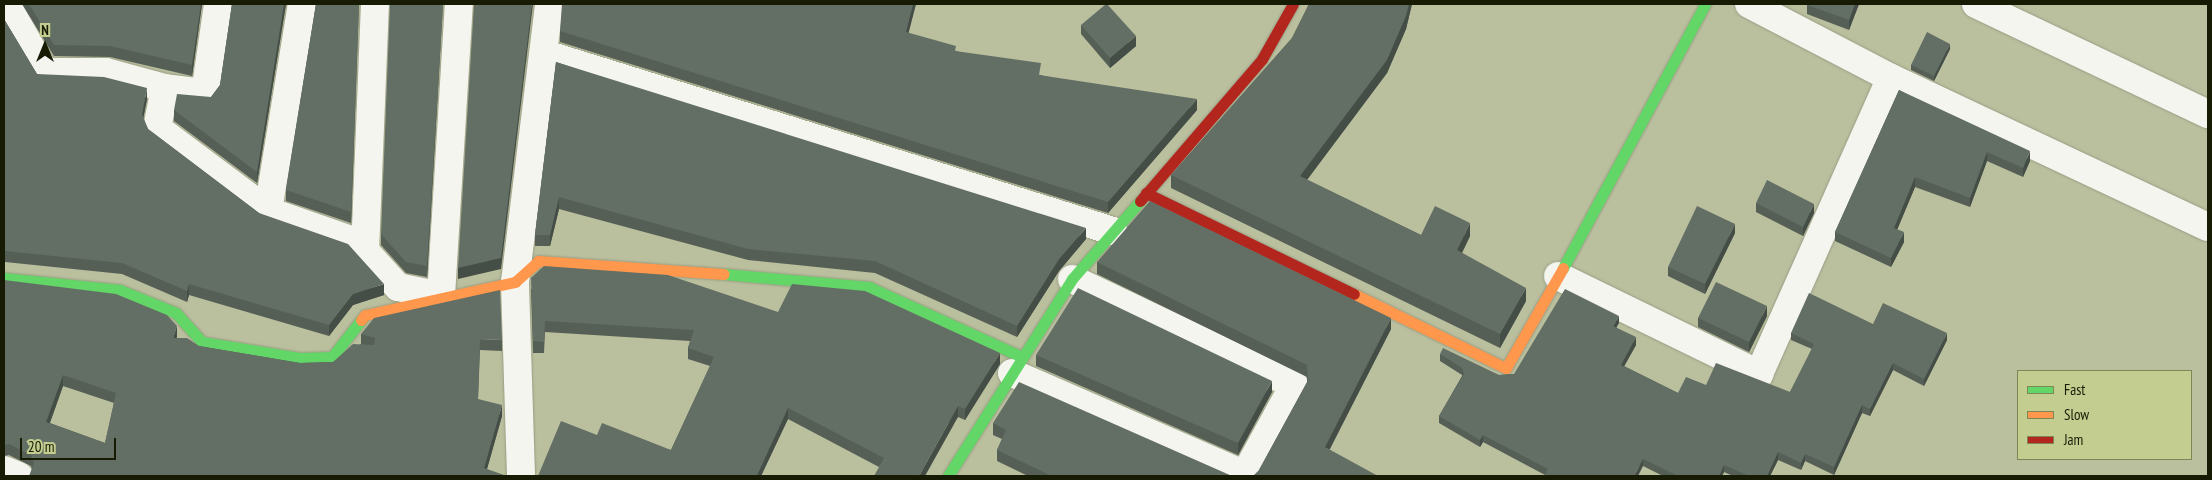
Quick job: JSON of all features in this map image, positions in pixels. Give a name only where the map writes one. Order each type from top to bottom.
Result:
[{"type":"street","points":[[6,4],[45,72],[106,72],[165,88],[205,93],[218,4]]},
{"type":"street","points":[[268,211],[302,4]]},
{"type":"street","points":[[365,252],[375,4]]},
{"type":"street","points":[[441,296],[459,4]]},
{"type":"street","points":[[521,476],[515,282],[546,54],[549,4]]},
{"type":"street","points":[[948,476],[1016,364],[1072,279],[1262,59],[1293,4]]},
{"type":"street","points":[[1146,194],[1506,368],[1705,4]]},
{"type":"street","points":[[1749,4],[1891,78],[2208,227]]},
{"type":"street","points":[[1976,4],[2208,114]]},
{"type":"street","points":[[546,54],[1113,232]]},
{"type":"street","points":[[1558,276],[1759,374],[1891,78]]},
{"type":"street","points":[[165,88],[157,128],[268,211],[357,242],[398,287],[441,296],[463,296],[515,282],[538,262],[869,287],[1016,364],[1245,476],[1294,385],[1072,279]]},
{"type":"street","points":[[4,278],[120,290],[176,313],[202,342],[300,358],[332,357],[366,314],[441,296]]},
{"type":"street","points":[[4,470],[19,476]]},
{"type":"building","points":[[29,4],[201,4],[192,65],[110,46],[54,45]]},
{"type":"building","points":[[232,4],[284,4],[257,172],[174,110],[177,94],[211,97],[220,85]]},
{"type":"building","points":[[316,4],[359,4],[351,212],[286,190]]},
{"type":"building","points":[[390,4],[443,4],[427,266],[406,262],[381,234]]},
{"type":"building","points":[[474,4],[532,4],[501,258],[458,268]]},
{"type":"building","points":[[562,4],[913,4],[906,32],[956,46],[955,51],[1041,63],[1039,75],[1197,99],[1108,202],[560,31]]},
{"type":"building","points":[[1106,4],[1136,36],[1110,58],[1081,25]]},
{"type":"building","points":[[1309,4],[1409,4],[1406,16],[1387,60],[1300,176],[1421,235],[1435,206],[1470,223],[1457,250],[1526,288],[1500,334],[1171,175],[1292,38]]},
{"type":"building","points":[[1808,4],[1855,4],[1849,20]]},
{"type":"building","points":[[4,19],[37,74],[104,77],[147,88],[142,114],[148,129],[259,213],[348,244],[384,284],[353,294],[329,325],[189,284],[187,291],[122,263],[4,252]]},
{"type":"building","points":[[1927,32],[1950,44],[1934,76],[1911,65]]},
{"type":"building","points":[[556,62],[1086,228],[1059,259],[1017,326],[875,261],[748,249],[559,197],[550,235],[535,235]]},
{"type":"building","points":[[1899,90],[2030,151],[2023,168],[1987,152],[1970,198],[1915,177],[1894,228],[1904,232],[1891,258],[1835,232]]},
{"type":"building","points":[[1767,180],[1814,204],[1803,227],[1756,203]]},
{"type":"building","points":[[1150,201],[1391,318],[1325,447],[1378,476],[1253,476],[1259,470],[1308,381],[1307,365],[1097,262]]},
{"type":"building","points":[[1697,206],[1735,224],[1705,284],[1668,267]]},
{"type":"building","points":[[544,266],[668,275],[778,312],[792,284],[865,291],[1000,353],[965,409],[958,406],[919,476],[874,476],[884,458],[788,408],[757,475],[759,476],[538,476],[561,421],[597,435],[602,423],[671,450],[714,357],[688,348],[694,330],[545,321],[544,342],[533,341],[531,278]]},
{"type":"building","points":[[4,280],[116,294],[167,315],[177,326],[173,338],[187,338],[199,346],[300,363],[333,362],[353,344],[374,345],[375,338],[361,334],[374,318],[500,290],[502,340],[480,339],[478,399],[502,405],[484,468],[507,476],[29,476],[34,463],[31,455],[9,444],[4,445]],"holes":[[[63,375],[116,393],[105,443],[46,422]]]},
{"type":"building","points":[[1716,282],[1767,306],[1749,342],[1698,318]]},
{"type":"building","points":[[1078,288],[1272,381],[1238,443],[1036,355]]},
{"type":"building","points":[[1565,289],[1619,316],[1613,326],[1636,337],[1621,365],[1678,393],[1686,377],[1706,385],[1716,363],[1790,392],[1814,344],[1791,333],[1809,293],[1873,324],[1883,303],[1947,333],[1924,379],[1893,363],[1870,409],[1862,405],[1834,467],[1805,454],[1801,463],[1778,452],[1767,476],[1749,476],[1724,465],[1719,476],[1678,476],[1643,459],[1634,476],[1544,476],[1548,469],[1483,435],[1480,440],[1439,416],[1464,374],[1462,368],[1440,354],[1443,348],[1499,375],[1514,374]]},
{"type":"building","points":[[1019,382],[1232,476],[1052,476],[997,450],[1006,430],[993,423]]},
{"type":"traffic: fast","points":[[1563,268],[1705,4]]},
{"type":"traffic: fast","points":[[948,476],[1072,279],[1140,201]]},
{"type":"traffic: fast","points":[[724,274],[869,287],[1020,356]]},
{"type":"traffic: fast","points":[[4,278],[120,290],[176,313],[202,342],[300,358],[332,357],[361,320]]},
{"type":"traffic: slow","points":[[361,320],[365,315],[515,282],[538,261],[724,274]]},
{"type":"traffic: slow","points":[[1354,294],[1506,368],[1563,268]]},
{"type":"traffic: jam","points":[[1140,201],[1262,59],[1293,4]]},
{"type":"traffic: jam","points":[[1146,193],[1354,294]]}]
